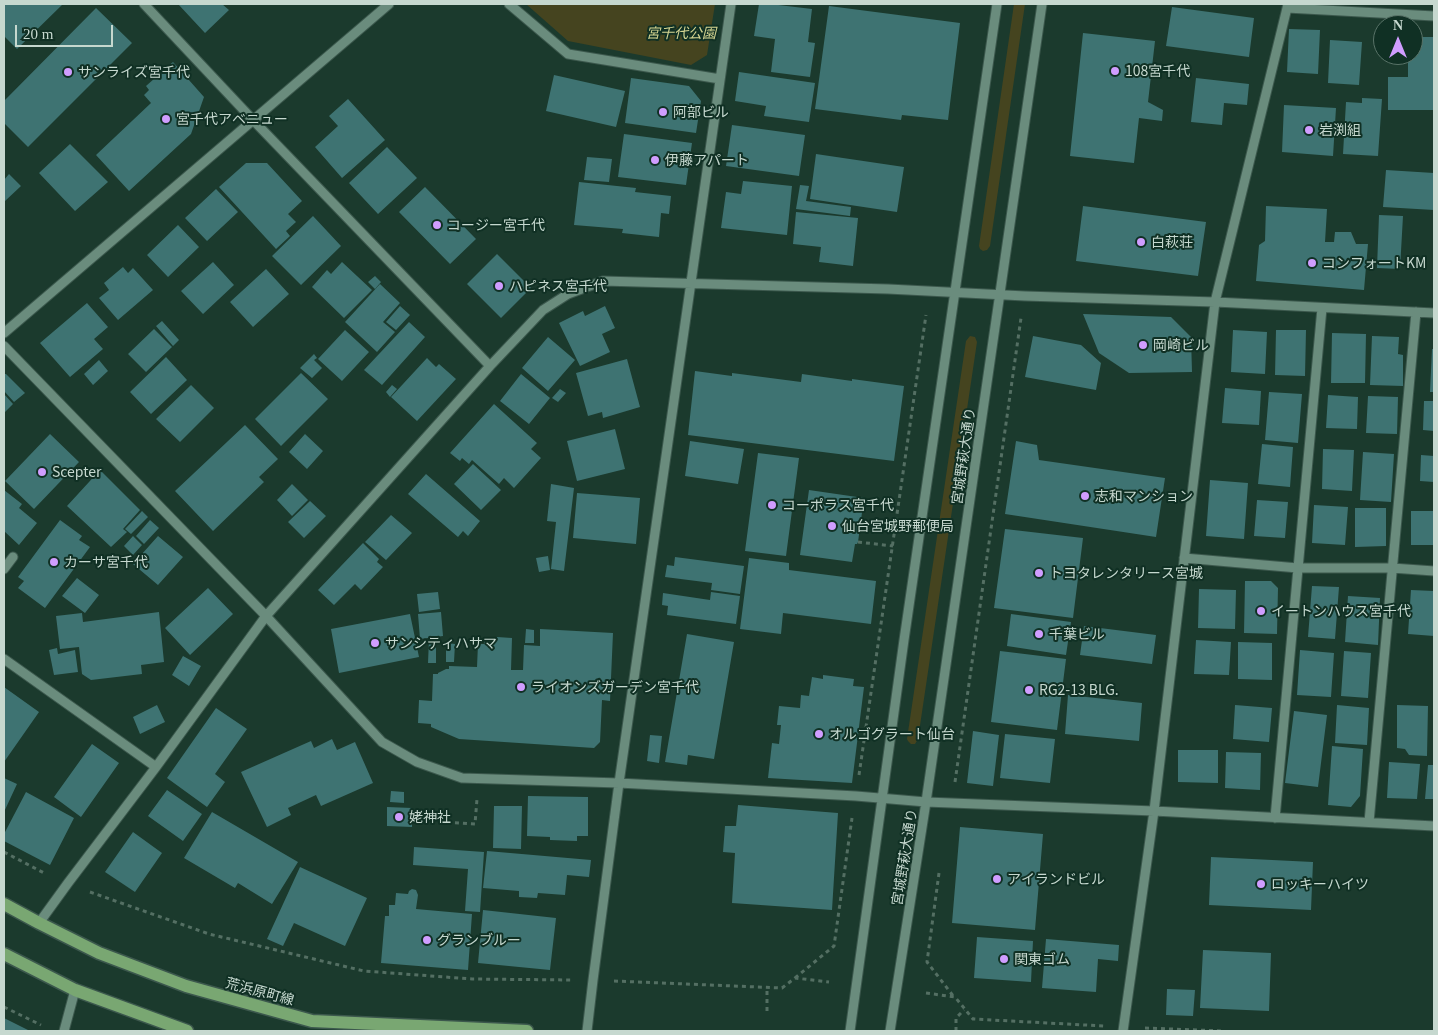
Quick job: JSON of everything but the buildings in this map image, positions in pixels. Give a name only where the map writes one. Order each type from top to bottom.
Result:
[{"type":"main road","name":"荒浜原町線","points":[[4,904],[100,953],[186,986],[312,1021],[528,1031]]},
{"type":"main road","points":[[4,954],[75,990],[187,1031]]},
{"type":"street","points":[[144,4],[490,366]]},
{"type":"street","points":[[4,333],[389,4]]},
{"type":"street","points":[[509,4],[568,54],[720,79]]},
{"type":"street","points":[[587,1031],[619,783],[731,4]]},
{"type":"street","name":"宮城野萩大通り","points":[[850,1031],[997,4]]},
{"type":"street","name":"宮城野萩大通り","points":[[890,1031],[926,802],[1042,4]]},
{"type":"street","points":[[1123,1029],[1154,811],[1215,302],[1288,6],[1434,16]]},
{"type":"street","points":[[40,923],[68,883],[156,768],[266,616],[490,366],[543,310],[568,294],[603,281],[1215,302],[1434,313]]},
{"type":"street","points":[[1275,818],[1322,308]]},
{"type":"street","points":[[1368,822],[1416,312]]},
{"type":"street","points":[[4,346],[266,616],[382,742],[417,762],[462,778],[619,783],[926,802],[1154,811],[1434,826]]},
{"type":"street","points":[[4,569],[13,557]]},
{"type":"street","points":[[1184,558],[1298,568],[1392,568],[1434,571]]},
{"type":"street","points":[[4,659],[156,768]]},
{"type":"street","points":[[64,1031],[75,990]]},
{"type":"path","points":[[858,782],[926,315]]},
{"type":"path","points":[[955,783],[1021,318]]},
{"type":"path","points":[[858,542],[893,546]]},
{"type":"path","points":[[423,821],[475,824],[477,779]]},
{"type":"path","points":[[608,981],[782,988],[834,946],[852,818]]},
{"type":"path","points":[[4,852],[46,874]]},
{"type":"path","points":[[940,866],[927,962],[973,1019],[1123,1029],[1223,1031]]},
{"type":"path","points":[[90,892],[209,934],[364,971],[472,979],[577,980]]},
{"type":"path","points":[[795,978],[829,982]]},
{"type":"path","points":[[767,988],[767,1011]]},
{"type":"path","points":[[926,993],[955,997]]},
{"type":"path","points":[[4,1007],[41,1025]]},
{"type":"path","points":[[956,1031],[956,1018],[964,1010]]},
{"type":"green space","name":"宮千代公園","points":[[526,4],[715,4],[707,55],[691,65],[568,41]]},
{"type":"green space","points":[[1014,4],[1025,4],[990,246],[987,250],[983,251],[979,246]]},
{"type":"green space","points":[[970,336],[975,337],[977,342],[918,739],[915,744],[911,744],[907,739],[966,341]]},
{"type":"place","name":"108宮千代","points":[[1115,71]]},
{"type":"place","name":"サンライズ宮千代","points":[[68,72]]},
{"type":"place","name":"阿部ビル","points":[[663,112]]},
{"type":"place","name":"宮千代アベニュー","points":[[166,119]]},
{"type":"place","name":"岩渕組","points":[[1309,130]]},
{"type":"place","name":"伊藤アパート","points":[[655,160]]},
{"type":"place","name":"コージー宮千代","points":[[437,225]]},
{"type":"place","name":"白萩荘","points":[[1141,242]]},
{"type":"place","name":"コンフォートKM","points":[[1312,263]]},
{"type":"place","name":"ハピネス宮千代","points":[[499,286]]},
{"type":"place","name":"岡崎ビル","points":[[1143,345]]},
{"type":"place","name":"Scepter","points":[[42,472]]},
{"type":"place","name":"志和マンション","points":[[1085,496]]},
{"type":"place","name":"コーポラス宮千代","points":[[772,505]]},
{"type":"place","name":"仙台宮城野郵便局","points":[[832,526]]},
{"type":"place","name":"カーサ宮千代","points":[[54,562]]},
{"type":"place","name":"トヨタレンタリース宮城","points":[[1039,573]]},
{"type":"place","name":"イートンハウス宮千代","points":[[1261,611]]},
{"type":"place","name":"千葉ビル","points":[[1039,634]]},
{"type":"place","name":"サンシティハサマ","points":[[375,643]]},
{"type":"place","name":"ライオンズガーデン宮千代","points":[[521,687]]},
{"type":"place","name":"RG2-13 BLG.","points":[[1029,690]]},
{"type":"place","name":"オルゴグラート仙台","points":[[819,734]]},
{"type":"place","name":"姥神社","points":[[399,817]]},
{"type":"place","name":"アイランドビル","points":[[997,879]]},
{"type":"place","name":"ロッキーハイツ","points":[[1261,884]]},
{"type":"place","name":"グランブルー","points":[[427,940]]},
{"type":"place","name":"関東ゴム","points":[[1004,959]]}]
